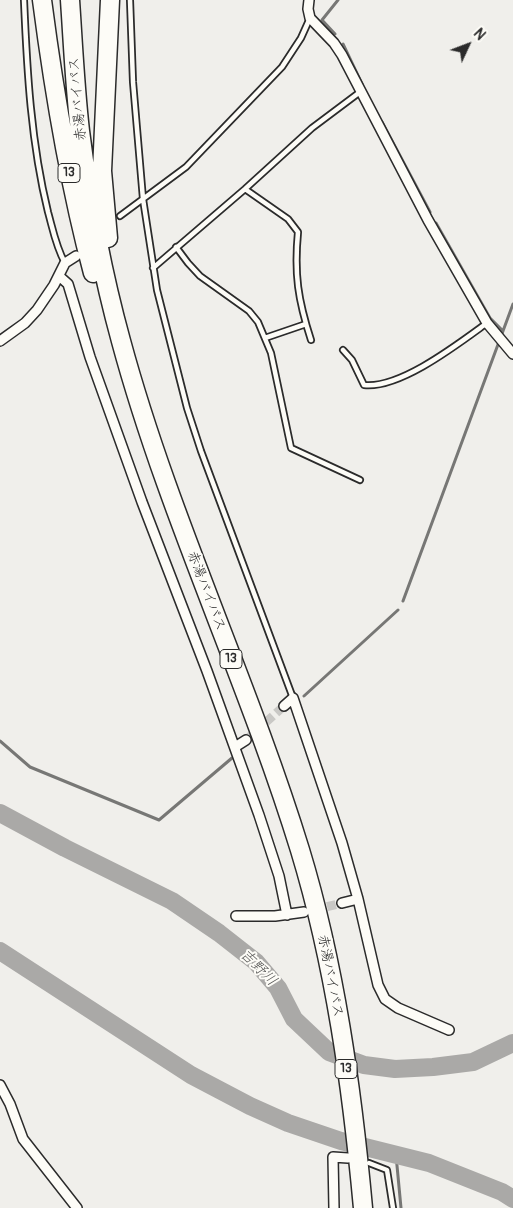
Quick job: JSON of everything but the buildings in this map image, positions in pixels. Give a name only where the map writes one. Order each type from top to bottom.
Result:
[{"type":"highway","name":"13","points":[[42,0],[57,112],[79,219],[94,274],[121,340]]},
{"type":"highway","name":"赤湯バイパス","points":[[70,0],[80,131],[103,268],[143,419],[274,772],[320,922],[333,980],[363,1208]]},
{"type":"highway","name":"13","points":[[110,0],[102,171],[107,234],[121,340]]},
{"type":"street","points":[[310,0],[308,9],[310,18],[334,43],[428,220],[487,323],[513,354]]},
{"type":"street","points":[[0,341],[31,316],[45,299],[65,263],[76,256]]},
{"type":"street","points":[[59,276],[68,284],[90,358],[142,502],[235,747],[279,876],[287,915]]},
{"type":"street","points":[[284,706],[293,698],[342,843],[358,899],[378,985],[385,1000],[398,1008],[449,1030]]},
{"type":"street","points":[[235,747],[246,740]]},
{"type":"street","points":[[342,903],[358,899]]},
{"type":"street","points":[[236,916],[287,915],[304,912]]},
{"type":"street","points":[[0,1085],[10,1104],[23,1139],[77,1208]]},
{"type":"street","points":[[334,1208],[334,1157],[358,1159]]},
{"type":"lane","points":[[24,0],[27,75],[39,166],[45,201],[58,252],[65,263]]},
{"type":"lane","points":[[130,0],[133,82],[143,199],[153,268],[168,338],[195,434],[293,698]]},
{"type":"lane","points":[[120,216],[186,167],[282,68],[301,38],[310,18]]},
{"type":"lane","points":[[153,268],[245,189],[312,128],[360,92]]},
{"type":"lane","points":[[245,189],[288,219],[298,232],[296,276],[298,294],[311,340]]},
{"type":"lane","points":[[176,247],[188,264],[200,276],[249,311],[258,322],[271,353],[291,448],[360,480]]},
{"type":"lane","points":[[343,350],[352,360],[364,385],[373,386],[410,374],[487,323]]},
{"type":"lane","points":[[265,338],[306,324]]},
{"type":"lane","points":[[358,1159],[387,1170],[393,1208]]},
{"type":"waterway","points":[[335,34],[322,20],[338,0]]},
{"type":"waterway","points":[[343,44],[362,84]]},
{"type":"waterway","points":[[382,122],[430,212]]},
{"type":"waterway","points":[[436,223],[490,318],[503,331]]},
{"type":"waterway","points":[[403,601],[513,304]]},
{"type":"waterway","points":[[304,696],[398,610]]},
{"type":"waterway","points":[[0,741],[30,767],[159,820],[232,758]]},
{"type":"waterway","name":"吉野川","points":[[0,813],[65,848],[172,901],[219,933],[256,962],[278,988],[294,1019],[329,1052],[364,1065],[395,1069],[473,1062],[513,1043]]},
{"type":"waterway","points":[[0,951],[191,1075],[250,1106],[288,1123],[341,1141],[429,1163],[502,1192],[513,1199]]},
{"type":"waterway","points":[[396,1155],[401,1208]]},
{"type":"tunnel","points":[[246,740],[284,706]]},
{"type":"tunnel","points":[[314,910],[342,903]]}]
